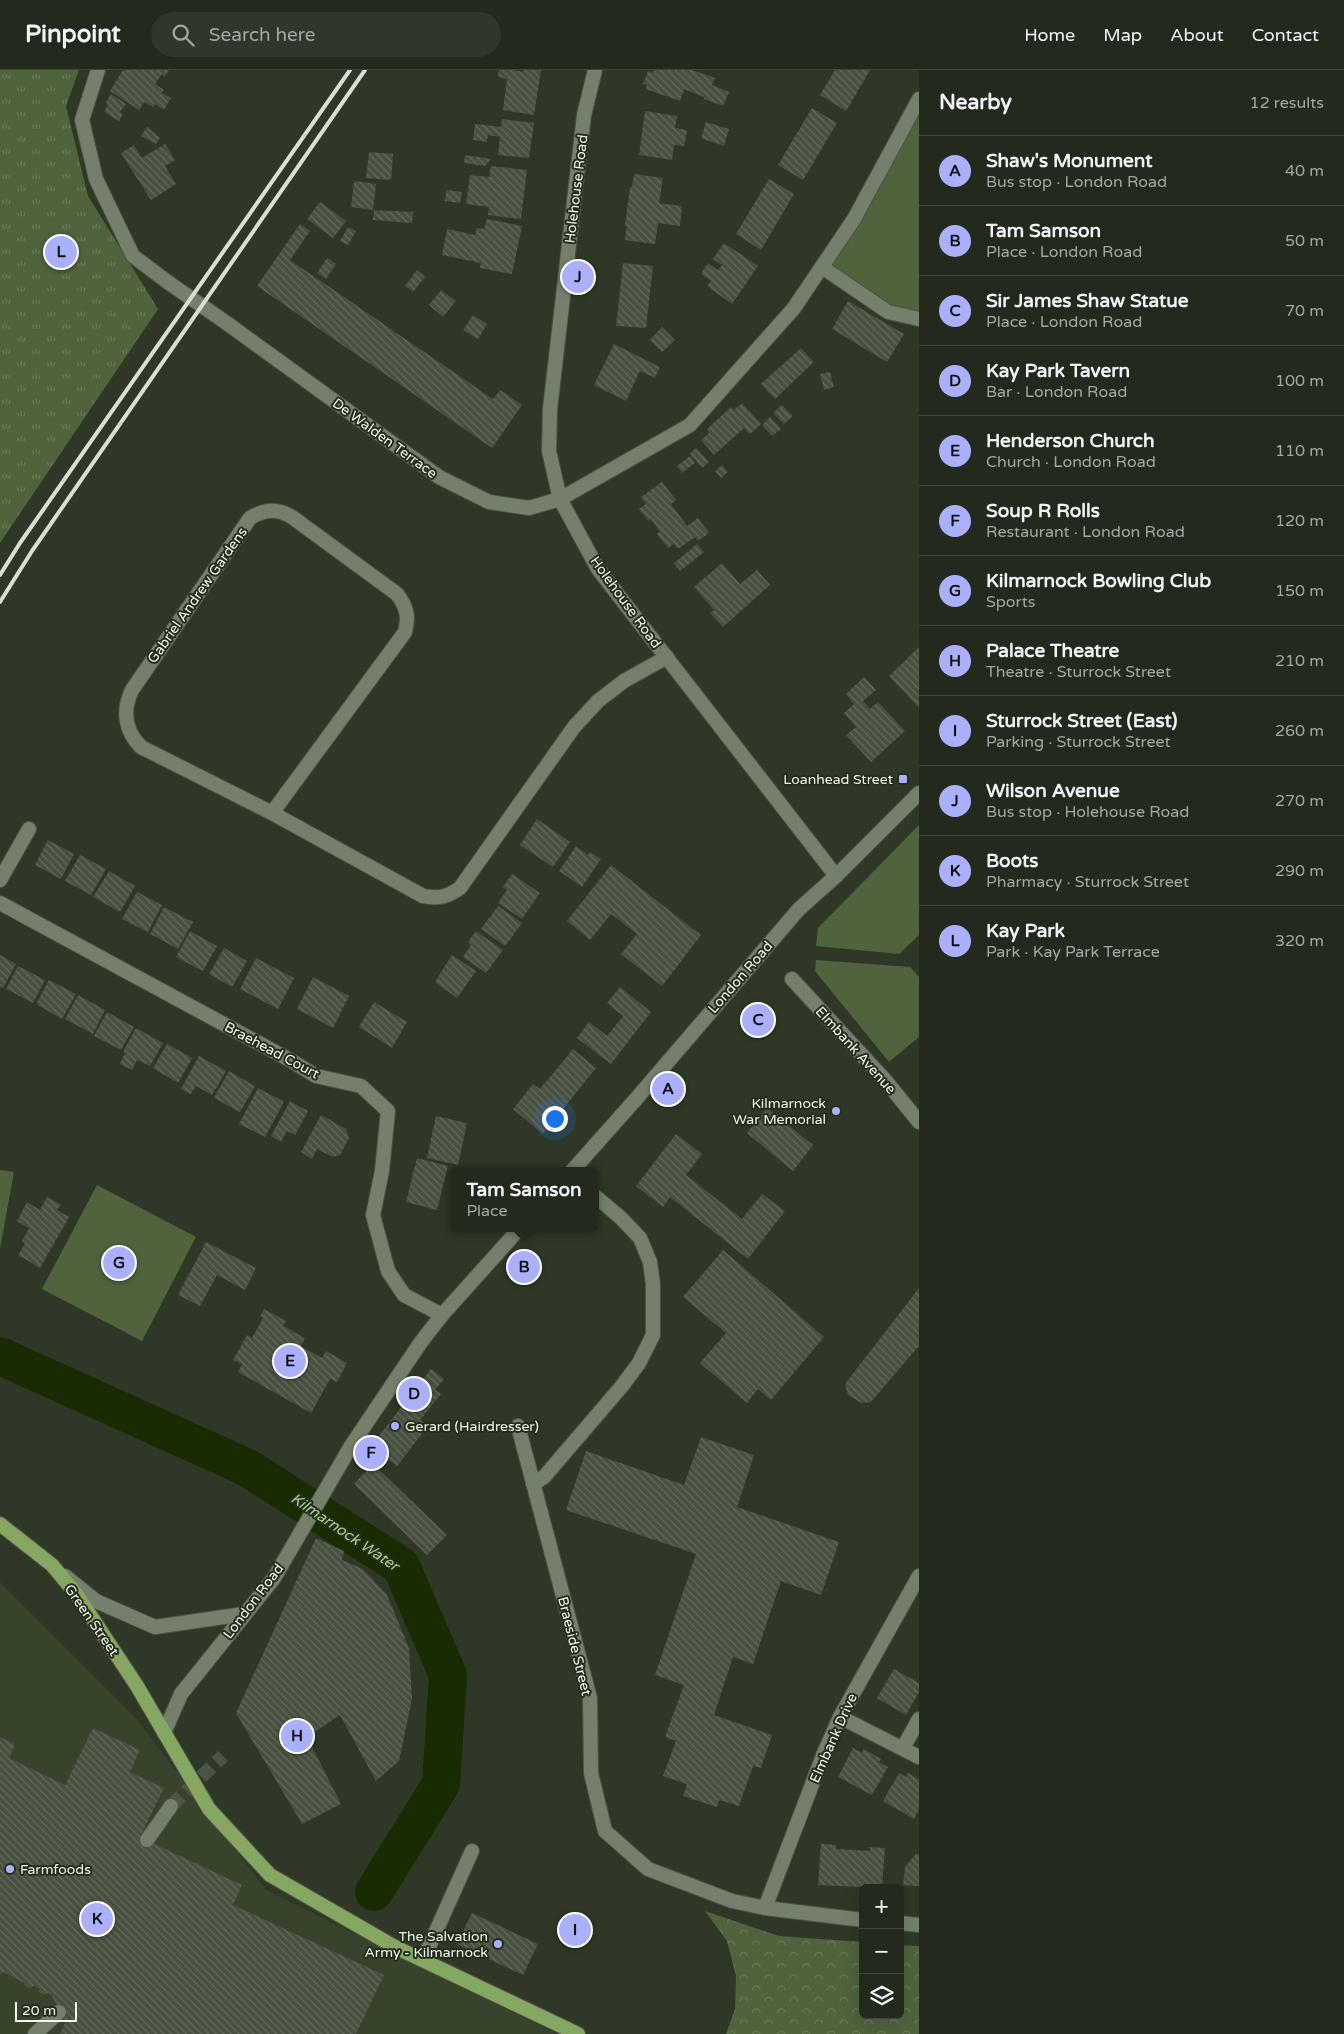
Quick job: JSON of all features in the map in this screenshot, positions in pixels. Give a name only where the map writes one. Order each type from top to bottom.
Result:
[{"type":"main road","name":"Green Street","points":[[0,1524],[52,1565],[78,1595],[137,1686],[209,1809],[270,1875],[395,1947],[578,2034]]},
{"type":"street","name":"De Walden Terrace","points":[[98,70],[82,120],[96,179],[133,256],[439,477],[489,502],[529,508],[560,499],[690,426],[794,308],[854,219],[919,99]]},
{"type":"street","name":"Holehouse Road","points":[[595,70],[584,115],[550,409],[549,451],[560,499],[598,569],[836,876]]},
{"type":"street","points":[[822,267],[888,312],[919,319]]},
{"type":"street","name":"Gabriel Andrew Gardens","points":[[272,813],[405,632],[408,623],[406,608],[397,594],[292,517],[285,513],[268,510],[250,518],[132,690],[128,698],[126,717],[131,734],[141,747],[272,813],[423,896],[437,899],[448,896],[460,888],[580,720],[598,701],[624,681],[667,658]]},
{"type":"street","name":"London Road","points":[[576,1167],[799,909],[836,876],[919,793]]},
{"type":"street","points":[[0,880],[29,829]]},
{"type":"street","name":"Braehead Court","points":[[0,903],[290,1060],[316,1076],[361,1086],[388,1111],[382,1171],[373,1215],[388,1271],[404,1295],[442,1315]]},
{"type":"street","name":"Elmbank Avenue","points":[[792,979],[885,1080],[919,1122]]},
{"type":"street","points":[[533,1484],[544,1477],[622,1386],[639,1363],[653,1335],[653,1284],[650,1262],[640,1238],[621,1218],[599,1199]]},
{"type":"street","name":"London Road","points":[[164,1733],[181,1694],[274,1578],[351,1446],[421,1342],[442,1315],[516,1232]]},
{"type":"street","name":"Braeside Street","points":[[518,1426],[590,1698],[591,1773],[605,1831],[648,1869],[732,1900],[765,1908],[859,1920]]},
{"type":"street","points":[[52,1565],[96,1601],[155,1627],[244,1614]]},
{"type":"street","name":"Elmbank Drive","points":[[765,1908],[824,1753],[840,1717],[919,1576]]},
{"type":"street","points":[[840,1717],[919,1757]]},
{"type":"street","points":[[902,1748],[919,1719]]},
{"type":"street","points":[[147,1840],[171,1806]]},
{"type":"street","points":[[423,1960],[472,1851]]},
{"type":"street","points":[[904,1923],[919,1925]]},
{"type":"street","points":[[35,2034],[58,2012]]},
{"type":"shaded area","points":[[0,1582],[136,1718],[266,1890],[557,2034],[0,2034]]},
{"type":"green space","points":[[0,70],[79,70],[66,106],[88,196],[158,309],[0,543]]},
{"type":"green space","points":[[919,99],[919,319],[888,312],[822,267]]},
{"type":"green space","points":[[919,825],[919,935],[899,954],[816,946],[818,928]]},
{"type":"green space","points":[[816,960],[910,967],[919,977],[919,1037],[889,1062],[815,971]]},
{"type":"green space","points":[[0,1170],[14,1172],[0,1249]]},
{"type":"green space","points":[[97,1185],[196,1237],[142,1341],[42,1289]]},
{"type":"green space","points":[[705,1911],[779,1936],[859,1942],[859,2019],[904,2019],[904,1945],[919,1946],[919,2034],[726,2034],[735,2009],[736,1976],[727,1941]]},
{"type":"building","points":[[123,70],[169,70],[165,77],[162,74],[155,84],[164,90],[162,93],[171,98],[164,110],[155,104],[153,107],[144,102],[139,110],[110,91]]},
{"type":"building","points":[[499,70],[523,72],[523,70],[541,70],[534,115],[503,110],[507,79],[498,77]]},
{"type":"building","points":[[654,70],[692,70],[715,78],[712,85],[729,92],[723,106],[684,89],[680,101],[646,89],[647,85],[643,84],[648,71],[653,73]]},
{"type":"building","points":[[835,70],[870,70],[846,111],[820,95]]},
{"type":"building","points":[[111,94],[126,104],[120,112],[123,114],[119,121],[104,112],[108,104],[106,102]]},
{"type":"building","points":[[812,108],[837,123],[803,180],[778,165]]},
{"type":"building","points":[[645,111],[677,116],[675,128],[687,130],[684,146],[674,145],[672,160],[639,155]]},
{"type":"building","points":[[502,119],[534,123],[529,158],[498,155],[500,137],[488,135],[487,142],[473,140],[475,124],[501,127]]},
{"type":"building","points":[[706,122],[729,129],[724,146],[701,138]]},
{"type":"building","points":[[147,127],[160,138],[156,144],[141,136]]},
{"type":"building","points":[[165,144],[175,160],[165,166],[176,184],[151,200],[121,153],[134,145],[142,158]]},
{"type":"building","points":[[369,152],[393,154],[391,180],[366,178]]},
{"type":"building","points":[[465,155],[491,159],[485,166],[464,163]]},
{"type":"building","points":[[491,166],[527,170],[521,219],[488,215],[489,207],[466,204],[470,175],[489,177]]},
{"type":"building","points":[[634,174],[663,178],[659,203],[682,206],[680,226],[658,223],[655,244],[625,240],[630,187],[632,187]]},
{"type":"building","points":[[769,179],[794,194],[761,250],[736,234]]},
{"type":"building","points":[[354,181],[376,184],[373,210],[351,207]]},
{"type":"building","points":[[446,190],[462,192],[460,203],[445,201]]},
{"type":"building","points":[[320,202],[346,221],[333,238],[307,219]]},
{"type":"building","points":[[374,210],[413,212],[412,223],[373,220]]},
{"type":"building","points":[[487,219],[522,226],[512,274],[480,268],[481,263],[442,255],[447,229],[475,235],[477,228],[484,229]]},
{"type":"building","points":[[300,224],[310,231],[290,260],[493,399],[500,390],[522,405],[492,448],[257,286]]},
{"type":"building","points":[[348,227],[356,231],[348,245],[340,241]]},
{"type":"building","points":[[724,243],[758,266],[732,304],[707,286],[711,281],[701,274],[708,263],[718,270],[722,265],[713,259]]},
{"type":"building","points":[[327,258],[336,264],[326,279],[317,273]]},
{"type":"building","points":[[623,263],[653,266],[646,328],[616,326]]},
{"type":"building","points":[[417,270],[425,277],[413,292],[405,286]]},
{"type":"building","points":[[441,290],[456,301],[443,317],[429,305]]},
{"type":"building","points":[[848,301],[904,334],[887,362],[832,329]]},
{"type":"building","points":[[473,315],[487,324],[478,339],[463,330]]},
{"type":"building","points":[[662,327],[675,340],[662,352],[650,340]]},
{"type":"building","points":[[614,344],[660,367],[655,378],[640,371],[626,401],[594,385]]},
{"type":"building","points":[[801,348],[814,362],[775,399],[761,384]]},
{"type":"building","points":[[830,372],[834,387],[824,390],[820,374]]},
{"type":"building","points":[[742,403],[761,424],[750,434],[744,428],[714,455],[701,440],[709,433],[707,429],[731,407],[734,410]]},
{"type":"building","points":[[782,405],[793,416],[784,424],[773,413]]},
{"type":"building","points":[[770,417],[781,429],[772,436],[762,425]]},
{"type":"building","points":[[696,448],[709,462],[702,468],[690,454]]},
{"type":"building","points":[[690,456],[695,463],[682,473],[677,466]]},
{"type":"building","points":[[722,465],[728,472],[721,478],[715,471]]},
{"type":"building","points":[[662,482],[676,500],[671,504],[687,526],[698,518],[709,533],[698,541],[695,537],[678,549],[674,544],[668,548],[657,534],[660,532],[651,519],[648,521],[639,509],[646,504],[641,497]]},
{"type":"building","points":[[697,544],[704,552],[680,571],[674,563]]},
{"type":"building","points":[[722,563],[740,584],[757,570],[770,585],[723,627],[710,613],[714,610],[694,587]]},
{"type":"building","points":[[919,647],[919,708],[889,676]]},
{"type":"building","points":[[864,677],[876,690],[863,701],[870,709],[878,702],[905,731],[871,762],[846,735],[856,727],[844,713],[854,704],[846,694]]},
{"type":"building","points":[[537,819],[570,842],[553,867],[520,845]]},
{"type":"building","points":[[48,840],[74,854],[61,879],[35,865]]},
{"type":"building","points":[[576,846],[588,855],[590,852],[601,859],[582,887],[559,871]]},
{"type":"building","points":[[80,855],[106,869],[91,895],[65,881]]},
{"type":"building","points":[[611,865],[701,935],[662,986],[621,954],[637,934],[611,914],[590,940],[567,921]]},
{"type":"building","points":[[109,871],[135,886],[120,912],[93,897]]},
{"type":"building","points":[[512,874],[540,893],[522,919],[498,903],[507,890],[503,887]]},
{"type":"building","points":[[137,892],[162,905],[148,932],[122,919]]},
{"type":"building","points":[[498,906],[522,923],[505,946],[481,929]]},
{"type":"building","points":[[164,907],[193,922],[178,949],[150,934]]},
{"type":"building","points":[[190,931],[217,946],[203,971],[176,957]]},
{"type":"building","points":[[476,931],[503,950],[486,973],[463,957],[471,945],[468,942]]},
{"type":"building","points":[[224,948],[247,961],[232,987],[209,974]]},
{"type":"building","points":[[0,955],[16,964],[3,988],[0,986]]},
{"type":"building","points":[[452,955],[476,971],[457,998],[435,982]]},
{"type":"building","points":[[256,958],[294,978],[278,1009],[240,989]]},
{"type":"building","points":[[18,966],[45,980],[33,1003],[6,989]]},
{"type":"building","points":[[313,977],[349,996],[333,1028],[297,1009]]},
{"type":"building","points":[[49,980],[76,994],[62,1019],[36,1004]]},
{"type":"building","points":[[620,987],[651,1012],[611,1064],[577,1038],[589,1022],[607,1036],[623,1016],[607,1003]]},
{"type":"building","points":[[78,995],[105,1010],[93,1034],[65,1019]]},
{"type":"building","points":[[374,1002],[407,1022],[392,1048],[359,1027]]},
{"type":"building","points":[[107,1012],[134,1027],[121,1050],[94,1036]]},
{"type":"building","points":[[136,1028],[163,1043],[150,1066],[137,1060],[132,1070],[120,1064],[125,1053],[123,1052]]},
{"type":"building","points":[[167,1044],[192,1058],[178,1083],[153,1068]]},
{"type":"building","points":[[573,1049],[596,1068],[543,1134],[513,1109],[533,1084],[540,1089]]},
{"type":"building","points":[[199,1056],[226,1071],[212,1095],[196,1086],[191,1094],[181,1089]]},
{"type":"building","points":[[229,1071],[255,1086],[240,1112],[214,1098]]},
{"type":"building","points":[[258,1088],[284,1102],[265,1137],[239,1124]]},
{"type":"building","points":[[290,1101],[308,1111],[295,1135],[287,1131],[281,1142],[271,1136]]},
{"type":"building","points":[[767,1108],[813,1145],[793,1171],[747,1133]]},
{"type":"building","points":[[321,1115],[346,1129],[349,1138],[340,1155],[333,1157],[317,1149],[312,1159],[301,1152]]},
{"type":"building","points":[[436,1116],[467,1123],[458,1165],[427,1158]]},
{"type":"building","points":[[676,1134],[702,1154],[686,1175],[742,1219],[762,1194],[785,1211],[748,1259],[670,1197],[663,1207],[636,1186]]},
{"type":"building","points":[[417,1158],[448,1166],[437,1210],[406,1202]]},
{"type":"building","points":[[47,1197],[61,1205],[57,1210],[69,1217],[40,1268],[18,1255],[25,1243],[22,1241],[29,1228],[17,1221],[27,1202],[40,1210]]},
{"type":"building","points":[[206,1242],[256,1268],[245,1290],[217,1275],[200,1306],[178,1295]]},
{"type":"building","points":[[723,1250],[824,1337],[771,1400],[758,1389],[747,1403],[700,1363],[726,1333],[683,1297]]},
{"type":"building","points":[[919,1288],[919,1348],[871,1402],[861,1403],[848,1395],[845,1384]]},
{"type":"building","points":[[264,1309],[286,1321],[283,1326],[305,1338],[301,1346],[322,1358],[326,1351],[347,1363],[337,1382],[330,1379],[311,1413],[238,1372],[242,1364],[233,1360],[247,1335],[252,1338],[263,1318],[260,1316]]},
{"type":"building","points":[[431,1369],[444,1379],[435,1390],[441,1394],[420,1420],[428,1426],[397,1466],[371,1446]]},
{"type":"building","points":[[701,1437],[754,1455],[737,1507],[839,1542],[821,1595],[781,1581],[753,1664],[733,1657],[714,1715],[772,1735],[761,1768],[753,1766],[739,1806],[719,1800],[717,1807],[683,1796],[687,1784],[663,1776],[676,1741],[665,1737],[684,1685],[655,1675],[696,1554],[566,1510],[586,1451],[684,1485]]},
{"type":"building","points":[[373,1464],[447,1535],[427,1555],[354,1484]]},
{"type":"building","points":[[316,1538],[344,1551],[342,1560],[363,1569],[387,1595],[409,1648],[412,1699],[399,1761],[376,1781],[340,1715],[307,1737],[341,1804],[302,1824],[236,1713]]},
{"type":"building","points":[[894,1669],[919,1683],[919,1692],[906,1715],[877,1698]]},
{"type":"building","points":[[93,1728],[140,1750],[130,1772],[164,1788],[140,1837],[242,1885],[233,1905],[384,1975],[356,2034],[60,2034],[65,2023],[52,1996],[48,1993],[44,1995],[39,1992],[39,1988],[34,1986],[30,1988],[26,1986],[4,1972],[0,1974],[0,1737],[15,1744],[9,1758],[65,1785]]},
{"type":"building","points":[[853,1748],[862,1753],[864,1749],[881,1759],[879,1762],[888,1767],[872,1795],[838,1777]]},
{"type":"building","points":[[899,1773],[906,1777],[908,1773],[919,1779],[919,1809],[914,1819],[883,1801]]},
{"type":"building","points":[[821,1844],[836,1845],[836,1849],[870,1851],[870,1847],[885,1848],[882,1884],[859,1884],[859,1887],[818,1885]]},
{"type":"building","points":[[916,1854],[919,1854],[919,1886],[903,1884],[905,1867]]},
{"type":"building","name":"The Salvation Army - Kilmarnock","points":[[472,1913],[538,1944],[523,1975],[457,1944]]},
{"type":"waterway","name":"Kilmarnock Water","points":[[0,1356],[248,1468],[401,1566],[448,1675],[441,1784],[374,1892]]},
{"type":"tunnel","points":[[171,1806],[223,1756]]},
{"type":"railway","points":[[0,575],[20,543],[350,70]]},
{"type":"railway","points":[[0,602],[32,551],[365,70]]},
{"type":"place","name":"Kay Park","points":[[61,252]]},
{"type":"place","name":"Wilson Avenue","points":[[578,277]]},
{"type":"place","name":"Loanhead Street","points":[[903,779]]},
{"type":"place","name":"Sir James Shaw Statue","points":[[758,1020]]},
{"type":"place","name":"Shaw's Monument","points":[[668,1089]]},
{"type":"place","name":"Kilmarnock War Memorial","points":[[836,1111]]},
{"type":"place","name":"Kilmarnock Bowling Club","points":[[119,1263]]},
{"type":"place","name":"Tam Samson","points":[[524,1267]]},
{"type":"place","name":"Henderson Church","points":[[290,1361]]},
{"type":"place","name":"Kay Park Tavern","points":[[414,1394]]},
{"type":"place","name":"Gerard (Hairdresser)","points":[[395,1426]]},
{"type":"place","name":"Soup R Rolls","points":[[371,1453]]},
{"type":"place","name":"Palace Theatre","points":[[297,1736]]},
{"type":"place","name":"Farmfoods","points":[[10,1869]]},
{"type":"place","name":"Boots","points":[[97,1919]]},
{"type":"place","name":"Sturrock Street (East)","points":[[575,1930]]},
{"type":"place","name":"The Salvation Army - Kilmarnock","points":[[498,1944]]}]
